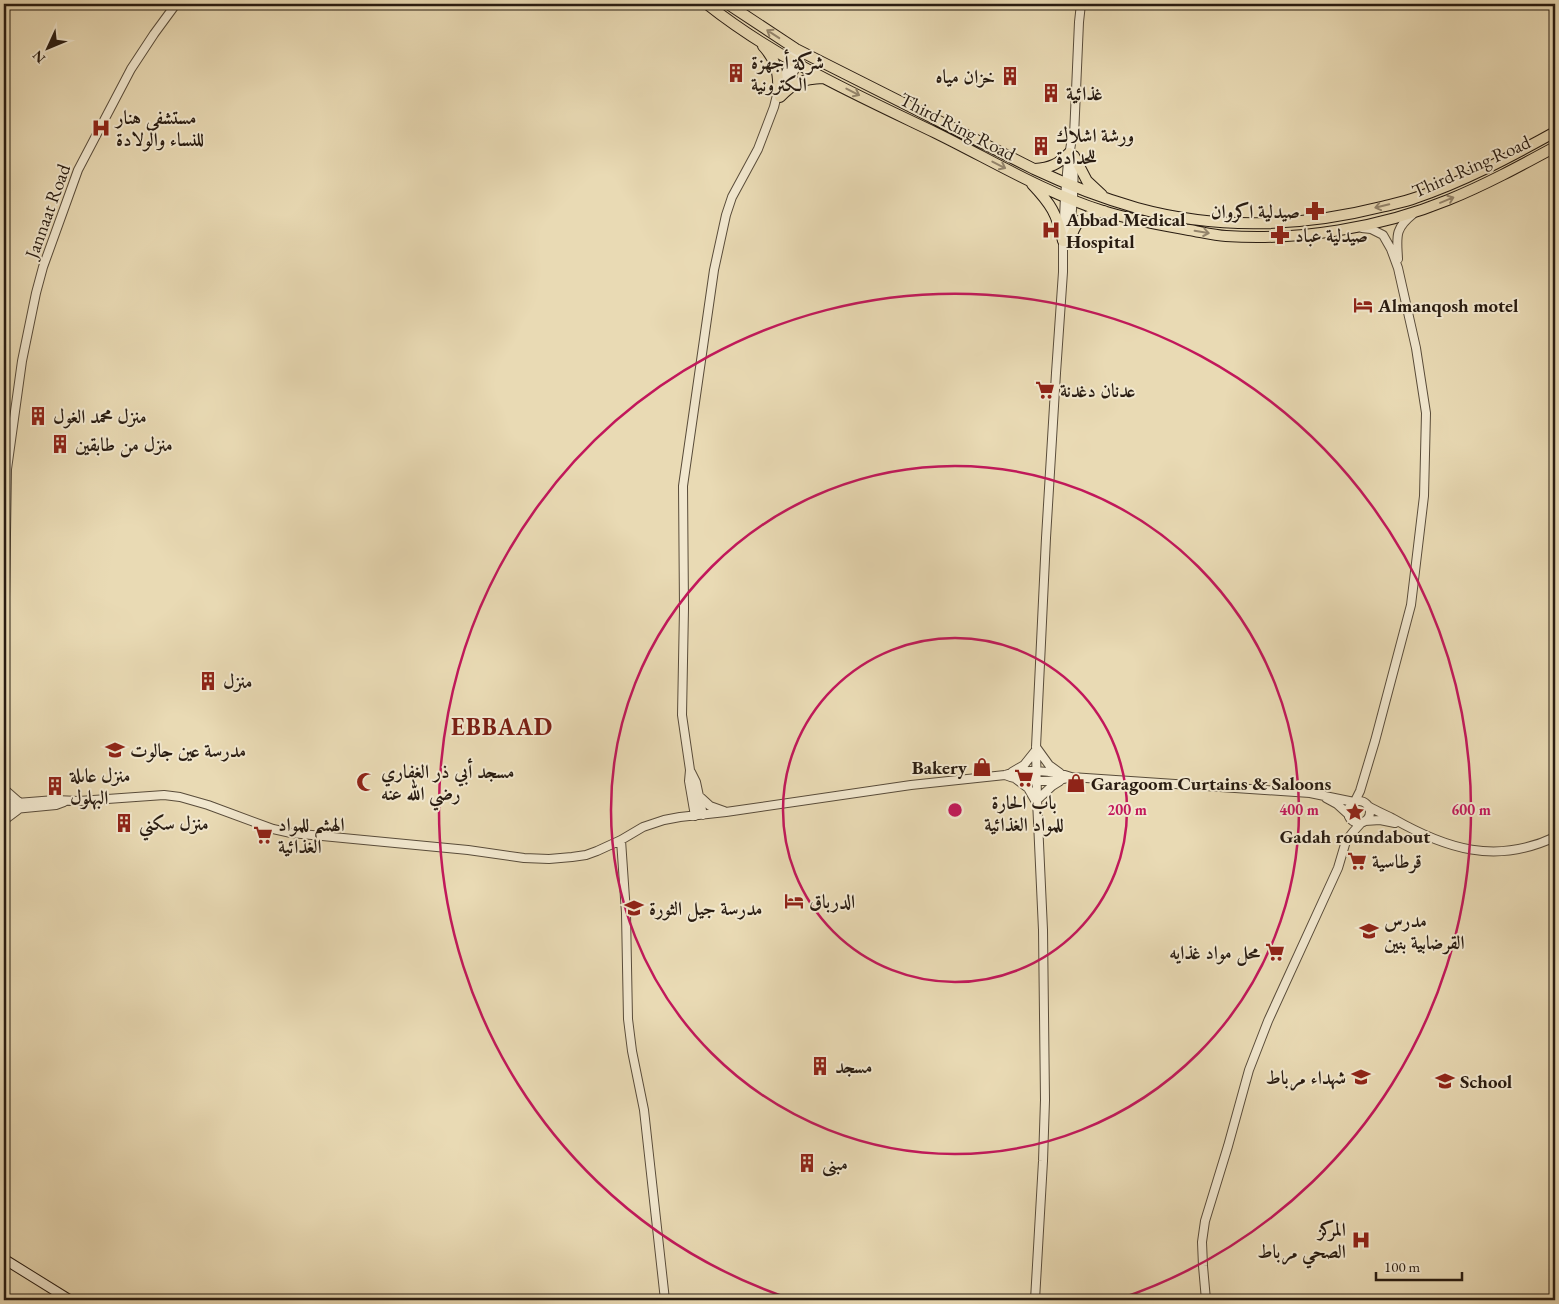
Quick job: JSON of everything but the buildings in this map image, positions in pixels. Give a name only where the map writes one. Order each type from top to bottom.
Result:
[{"type":"main road","name":"Third Ring Road","points":[[707,4],[794,62],[1027,180],[1104,212],[1170,227],[1225,236],[1270,237],[1355,227],[1415,212],[1448,200],[1505,174],[1555,147]]},
{"type":"main road","name":"Third Ring Road","points":[[728,4],[800,51],[1034,169],[1106,199],[1139,208],[1213,222],[1286,222],[1327,218],[1362,212],[1413,199],[1508,158],[1555,132]]},
{"type":"main road","points":[[754,36],[774,59],[778,70],[779,94]]},
{"type":"main road","points":[[779,94],[801,80],[825,78]]},
{"type":"main road","points":[[1034,169],[1053,166],[1072,154],[1087,181],[1106,199]]},
{"type":"main road","points":[[1027,180],[1054,211],[1066,242]]},
{"type":"main road","points":[[1066,242],[1080,220],[1104,212]]},
{"type":"main road","points":[[4,1259],[70,1300]]},
{"type":"street","name":"Jannaat Road","points":[[4,662],[7,469],[22,361],[36,293],[43,267],[78,170],[131,69],[176,4]]},
{"type":"street","points":[[1035,1300],[1045,1100],[1043,930],[1036,748],[1056,372],[1074,132],[1081,4]]},
{"type":"street","points":[[699,815],[695,797],[696,782],[690,770],[682,715],[684,608],[683,486],[714,270],[726,215],[732,197],[758,149],[779,94],[800,51]]},
{"type":"street","points":[[1398,268],[1396,243],[1398,231],[1405,220],[1415,212]]},
{"type":"street","points":[[1206,1300],[1202,1266],[1202,1242],[1205,1220],[1231,1137],[1249,1070],[1268,1021],[1322,904],[1349,837],[1348,807],[1354,801],[1364,778],[1411,605],[1424,496],[1426,413],[1420,367],[1392,249],[1383,235],[1371,228],[1355,227]]},
{"type":"street","points":[[1009,775],[1024,765],[1036,748]]},
{"type":"street","points":[[1036,748],[1049,765],[1062,777]]},
{"type":"street","points":[[4,810],[54,800],[68,801],[164,795],[180,797],[208,805],[273,829],[291,833],[468,850],[524,858],[549,859],[586,855],[620,840],[643,827],[680,817],[911,785],[1036,772],[1062,777]]},
{"type":"street","points":[[1009,775],[1037,780],[1071,777],[1310,792],[1363,802],[1399,823],[1450,845],[1470,850],[1501,852],[1529,848],[1555,837]]},
{"type":"street","points":[[1009,775],[1028,788],[1037,802]]},
{"type":"street","points":[[1037,802],[1062,777]]},
{"type":"street","points":[[1349,837],[1370,814],[1364,778]]},
{"type":"street","points":[[4,789],[20,806]]},
{"type":"street","points":[[1310,792],[1337,804],[1357,823],[1380,820],[1399,823]]},
{"type":"street","points":[[695,797],[710,806],[726,812]]},
{"type":"street","points":[[680,817],[695,797]]},
{"type":"street","points":[[4,804],[20,806]]},
{"type":"street","points":[[4,822],[20,806]]},
{"type":"street","points":[[620,840],[626,913],[628,1019],[632,1051],[644,1110],[665,1300]]},
{"type":"place","name":"شركة أجهزة الكترونية","points":[[736,73]]},
{"type":"place","name":"خزان مياه","points":[[1010,76]]},
{"type":"place","name":"غذائية","points":[[1051,93]]},
{"type":"place","name":"مستشفى هنار للنساء والولادة","points":[[101,128]]},
{"type":"place","name":"ورشة اشلاك للحدادة","points":[[1041,146]]},
{"type":"place","name":"صيدلية اكروان","points":[[1315,211]]},
{"type":"place","name":"Abbad Medical Hospital","points":[[1051,230]]},
{"type":"place","name":"صيدلية عباد","points":[[1280,235]]},
{"type":"place","name":"Almanqosh motel","points":[[1363,305]]},
{"type":"place","name":"عدنان دغدنة","points":[[1045,390]]},
{"type":"place","name":"منزل محمد الغول","points":[[38,416]]},
{"type":"place","name":"منزل من طابقين","points":[[60,444]]},
{"type":"place","name":"منزل","points":[[208,681]]},
{"type":"place","name":"مدرسة عين جالوت","points":[[115,750]]},
{"type":"place","name":"Bakery","points":[[982,767]]},
{"type":"place","name":"باب الحارة للمواد الغذائية","points":[[1024,778]]},
{"type":"place","name":"مسجد أبي ذر الغفاري رضي الله عنه","points":[[366,782]]},
{"type":"place","name":"Garagoom Curtains & Saloons","points":[[1076,783]]},
{"type":"place","name":"منزل عاىلة البهلول","points":[[55,786]]},
{"type":"place","name":"Gadah roundabout","points":[[1355,812]]},
{"type":"place","name":"منزل سكني","points":[[124,823]]},
{"type":"place","name":"الهشم للمواد الغذائية","points":[[263,835]]},
{"type":"place","name":"قرطاسية","points":[[1357,861]]},
{"type":"place","name":"الدرباق","points":[[794,901]]},
{"type":"place","name":"مدرسة جيل الثورة","points":[[634,908]]},
{"type":"place","name":"مدرس القرضابية بنين","points":[[1369,931]]},
{"type":"place","name":"محل مواد غذايه","points":[[1275,952]]},
{"type":"place","name":"مسجد","points":[[820,1066]]},
{"type":"place","name":"شهداء مرباط","points":[[1361,1077]]},
{"type":"place","name":"School","points":[[1445,1081]]},
{"type":"place","name":"مبنى","points":[[807,1163]]},
{"type":"place","name":"المركز الصحي مرباط","points":[[1361,1240]]},
{"type":"district","name":"EBBAAD","points":[[502,727]]}]
